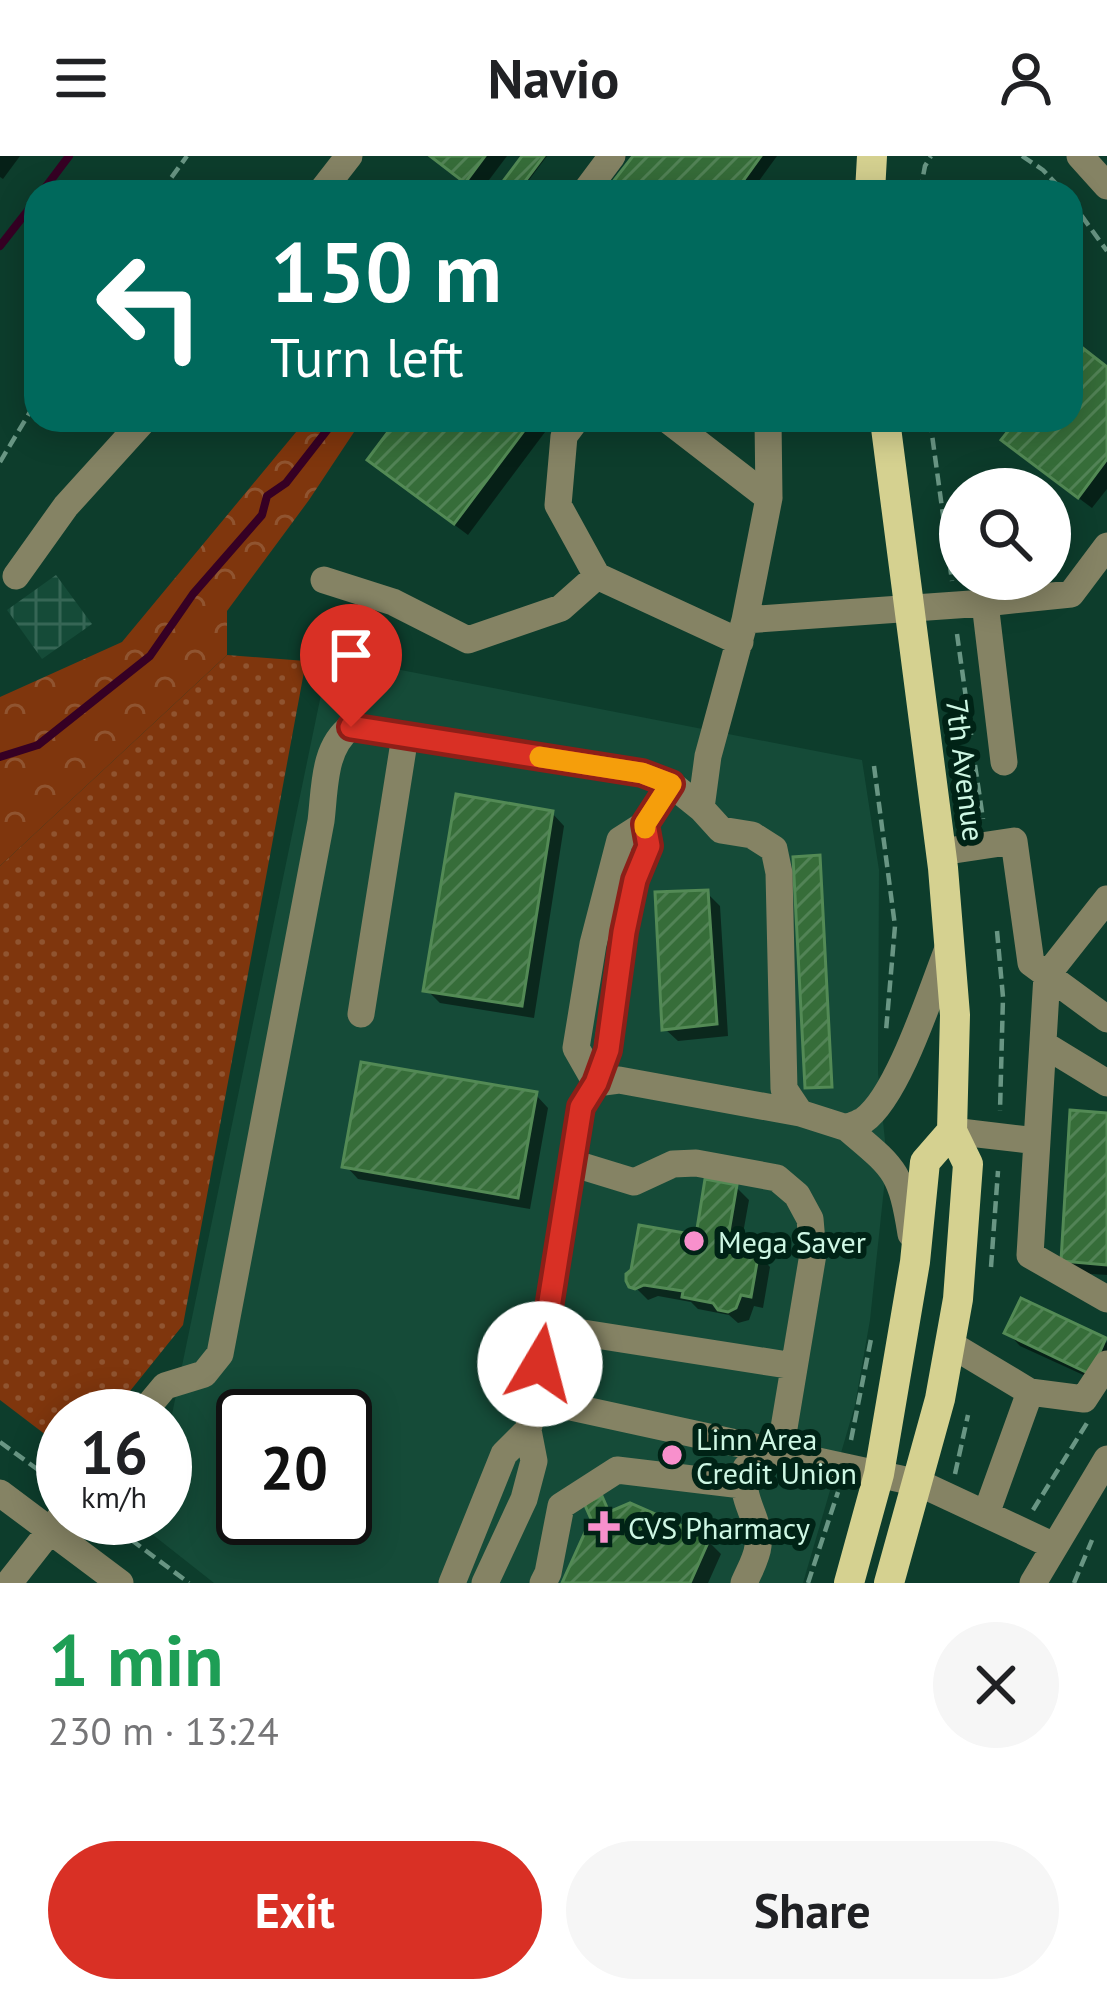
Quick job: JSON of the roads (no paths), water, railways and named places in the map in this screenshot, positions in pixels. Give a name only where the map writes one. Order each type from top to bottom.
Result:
[{"type":"main road","name":"7th Avenue","points":[[886,432],[941,853],[955,1015],[952,1131],[968,1164],[958,1299],[940,1399],[890,1583]]},
{"type":"main road","name":"7th Avenue","points":[[849,1583],[879,1474],[915,1262],[925,1162],[952,1131]]},
{"type":"street","points":[[330,180],[349,156]]},
{"type":"street","points":[[1080,156],[1107,186]]},
{"type":"street","points":[[16,576],[67,506],[133,432]]},
{"type":"street","points":[[567,432],[558,505],[597,576],[669,612],[742,631],[909,608],[1071,594],[1107,546]]},
{"type":"street","points":[[684,432],[769,498]]},
{"type":"street","points":[[702,809],[708,755],[742,631],[769,498],[768,432]]},
{"type":"street","points":[[324,580],[393,602],[467,640],[561,608],[597,576]]},
{"type":"street","points":[[985,603],[1004,762]]},
{"type":"street","points":[[162,1389],[205,1374],[220,1354],[329,761],[338,736],[351,727],[642,773],[671,784],[721,830],[752,835],[774,849],[779,873],[784,1089],[800,1113]]},
{"type":"street","points":[[361,1014],[405,736]]},
{"type":"street","points":[[596,1083],[576,1048],[593,944],[620,840],[645,824],[671,784]]},
{"type":"street","points":[[941,853],[1014,841],[1031,963],[1107,1019]]},
{"type":"street","points":[[1107,899],[1047,975],[1030,1255],[1107,1299]]},
{"type":"street","points":[[847,1128],[866,1119],[902,1064],[949,946]]},
{"type":"street","points":[[1043,1044],[1107,1083]]},
{"type":"street","points":[[596,1083],[619,1080],[800,1113],[847,1128],[891,1166],[905,1194],[915,1262]]},
{"type":"street","points":[[485,1583],[524,1499],[534,1461],[528,1430],[581,1107],[596,1083]]},
{"type":"street","points":[[952,1131],[1037,1141]]},
{"type":"street","points":[[572,1163],[634,1182],[673,1164],[696,1163],[777,1178],[797,1195],[809,1219],[813,1254],[794,1366],[766,1449],[742,1485]]},
{"type":"street","points":[[545,1328],[794,1366]]},
{"type":"street","points":[[950,1344],[1030,1392],[1084,1399],[1107,1364]]},
{"type":"street","points":[[986,1514],[1030,1392]]},
{"type":"street","points":[[536,1396],[919,1483],[1054,1546]]},
{"type":"street","points":[[452,1583],[504,1454],[528,1430]]},
{"type":"street","points":[[1034,1583],[1107,1459]]},
{"type":"street","points":[[543,1583],[561,1506],[617,1470],[742,1485]]},
{"type":"street","points":[[742,1485],[758,1531],[758,1550],[744,1583]]},
{"type":"street","points":[[0,1493],[36,1512]]},
{"type":"street","points":[[9,1583],[38,1545]]},
{"type":"street","points":[[80,1545],[120,1583]]},
{"type":"waterway","points":[[51,180],[69,156]]},
{"type":"waterway","points":[[0,246],[24,215]]},
{"type":"waterway","points":[[0,757],[38,745],[150,656],[193,594],[262,515],[267,496],[286,483],[326,432]]},
{"type":"place","name":"Mega Saver","points":[[694,1241]]},
{"type":"place","name":"Linn Area Credit Union","points":[[672,1455]]},
{"type":"place","name":"CVS Pharmacy","points":[[604,1527]]}]
